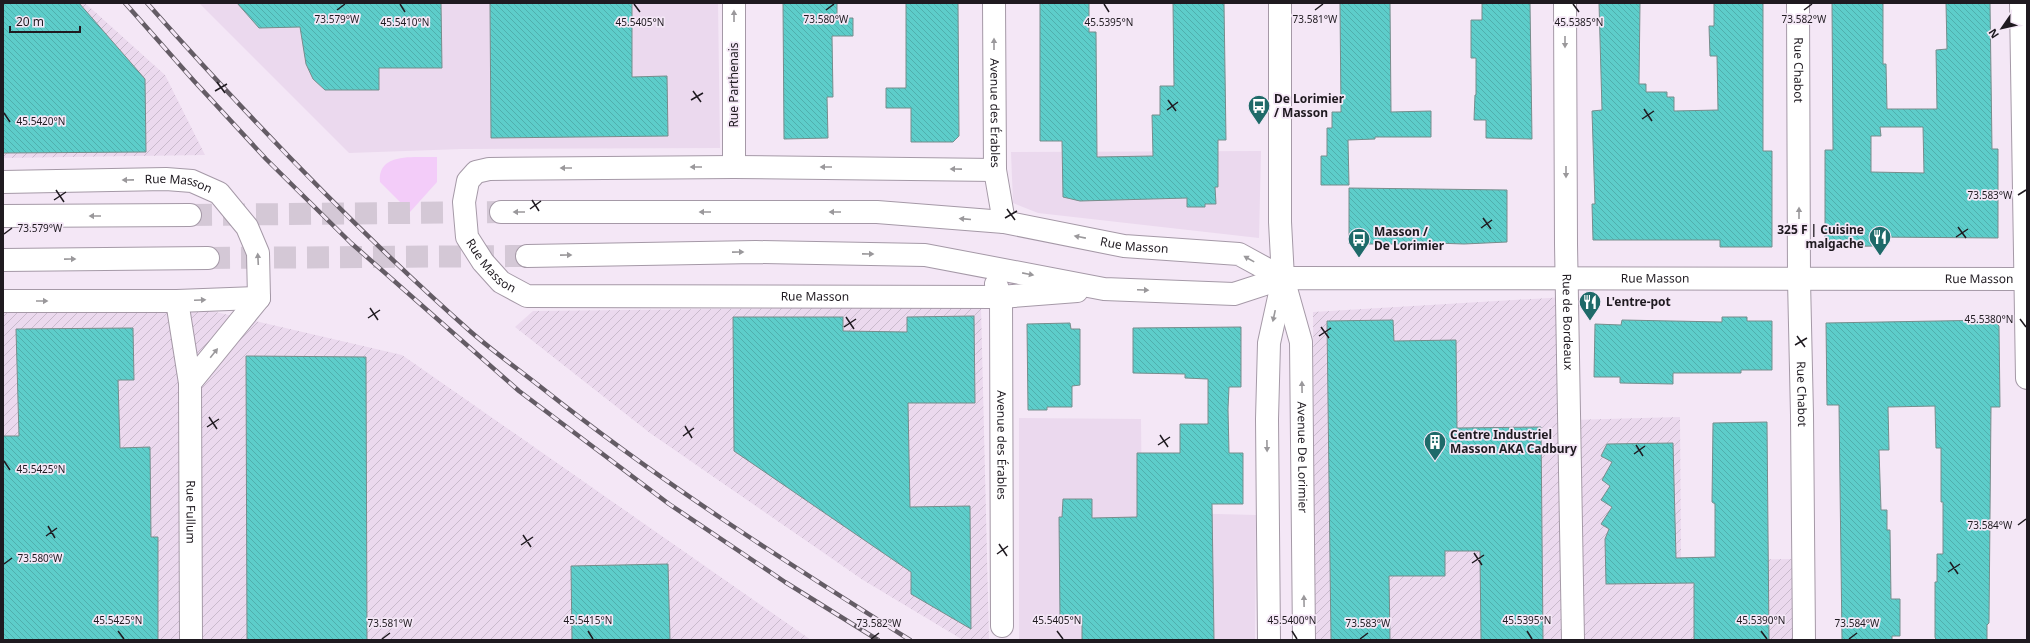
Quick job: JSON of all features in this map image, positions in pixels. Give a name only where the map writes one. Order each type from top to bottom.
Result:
[{"type":"street","name":"Rue Parthenais","points":[[734,3],[734,167]]},
{"type":"street","name":"Avenue des Érables","points":[[994,3],[995,170],[1004,222]]},
{"type":"street","name":"Avenue De Lorimier","points":[[1280,3],[1280,222],[1283,278],[1301,342],[1304,640]]},
{"type":"street","name":"Rue de Bordeaux","points":[[1565,3],[1567,278],[1573,640]]},
{"type":"street","name":"Rue Chabot","points":[[1798,3],[1799,280],[1804,640]]},
{"type":"street","points":[[2022,3],[2027,378]]},
{"type":"street","name":"Rue Masson","points":[[995,170],[734,167],[489,169],[476,172],[468,181],[464,202],[468,237],[483,262],[501,282],[527,296],[1001,297],[1104,289],[1234,294],[1283,278],[1799,280],[2026,279]]},
{"type":"street","name":"Rue Masson","points":[[3,182],[166,179],[192,181],[219,193],[247,227],[258,253],[259,298]]},
{"type":"street","name":"Rue Masson","points":[[501,212],[877,212],[1004,222],[1124,246],[1239,254],[1283,278]]},
{"type":"street","points":[[3,216],[190,215]]},
{"type":"street","name":"Rue Masson","points":[[527,256],[756,252],[925,255],[1104,289]]},
{"type":"street","points":[[3,260],[208,258]]},
{"type":"street","name":"Avenue des Érables","points":[[990,267],[1001,297],[1002,626]]},
{"type":"street","name":"Avenue De Lorimier","points":[[1270,640],[1267,420],[1269,342],[1283,278]]},
{"type":"street","points":[[3,301],[177,301],[259,298]]},
{"type":"street","points":[[190,383],[259,298]]},
{"type":"street","name":"Rue Fullum","points":[[177,301],[190,383],[191,640]]},
{"type":"shaded area","points":[[3,3],[85,3],[165,75],[205,155],[3,158]]},
{"type":"shaded area","points":[[199,3],[718,3],[720,148],[462,149],[349,153]]},
{"type":"shaded area","points":[[1261,151],[1259,238],[1038,213],[1013,203],[1011,152]]},
{"type":"shaded area","points":[[409,157],[437,157],[437,182],[410,212],[380,182],[381,172],[385,165],[391,161]]},
{"type":"shaded area","points":[[1566,297],[1570,420],[1680,417],[1681,560],[1795,559],[1798,640],[1315,640],[1313,312]]},
{"type":"shaded area","points":[[981,306],[989,640],[963,640],[863,580],[650,433],[515,327],[533,311]]},
{"type":"shaded area","points":[[3,309],[207,310],[402,355],[811,640],[3,640]]},
{"type":"shaded area","points":[[1019,418],[1141,419],[1142,512],[1256,515],[1255,640],[1019,640]]},
{"type":"building","points":[[3,3],[79,3],[145,79],[146,152],[3,153]]},
{"type":"building","points":[[237,3],[441,3],[442,68],[379,68],[379,90],[325,90],[313,79],[306,64],[300,27],[259,28]]},
{"type":"building","points":[[490,3],[632,3],[632,77],[667,76],[668,136],[491,138]]},
{"type":"building","points":[[783,3],[837,3],[837,18],[853,18],[853,36],[832,36],[833,97],[827,97],[828,138],[784,139]]},
{"type":"building","points":[[906,3],[958,3],[959,136],[953,142],[911,142],[911,108],[886,108],[886,88],[906,88]]},
{"type":"building","points":[[1040,3],[1089,3],[1089,32],[1096,32],[1097,157],[1153,156],[1152,115],[1160,115],[1160,86],[1174,86],[1173,3],[1224,3],[1226,140],[1218,140],[1218,187],[1215,187],[1216,204],[1205,204],[1205,207],[1187,207],[1187,198],[1080,201],[1063,197],[1062,141],[1040,141]]},
{"type":"building","points":[[1340,3],[1390,3],[1391,112],[1431,111],[1431,137],[1375,137],[1375,139],[1348,140],[1349,185],[1321,185],[1321,156],[1327,156],[1327,128],[1332,128],[1332,112],[1341,112]]},
{"type":"building","points":[[1530,3],[1532,139],[1486,138],[1486,120],[1474,120],[1476,58],[1471,58],[1471,20],[1482,20],[1482,4]]},
{"type":"building","points":[[1599,3],[1640,3],[1639,84],[1646,84],[1646,92],[1667,92],[1667,97],[1674,97],[1674,111],[1718,110],[1717,56],[1710,56],[1709,26],[1714,26],[1714,3],[1763,3],[1763,151],[1772,151],[1772,247],[1720,247],[1720,240],[1593,240],[1592,204],[1595,204],[1592,111],[1602,110]]},
{"type":"building","points":[[1832,3],[1883,3],[1883,64],[1886,64],[1887,109],[1937,109],[1936,50],[1947,49],[1946,3],[1990,3],[1992,149],[1998,149],[1998,238],[1875,237],[1875,246],[1825,247],[1825,150],[1833,150]],"holes":[[[1880,127],[1923,127],[1924,173],[1871,172],[1871,136],[1881,136]]]},
{"type":"building","points":[[1349,188],[1507,190],[1507,242],[1464,244],[1404,242],[1404,244],[1349,244]]},
{"type":"building","points":[[974,316],[975,403],[908,403],[910,507],[970,506],[971,629],[911,594],[911,572],[734,451],[733,317],[843,317],[843,331],[907,332],[907,317]]},
{"type":"building","points":[[1722,317],[1747,317],[1747,321],[1772,321],[1772,370],[1741,370],[1741,373],[1673,373],[1673,384],[1620,383],[1620,377],[1594,377],[1595,324],[1621,325],[1622,320],[1722,322]]},
{"type":"building","name":"Centre Industriel Masson AKA Cadbury","points":[[1393,320],[1394,341],[1456,340],[1457,428],[1541,427],[1543,640],[1481,640],[1480,551],[1445,551],[1445,576],[1389,576],[1390,640],[1331,640],[1327,321]]},
{"type":"building","points":[[1993,320],[1999,326],[2000,407],[1991,407],[1989,623],[1987,625],[1987,640],[1936,640],[1935,637],[1935,582],[1937,582],[1937,554],[1943,554],[1943,502],[1941,502],[1941,448],[1936,448],[1935,406],[1888,407],[1889,450],[1879,450],[1881,510],[1887,510],[1887,530],[1890,530],[1891,599],[1900,599],[1900,636],[1892,636],[1892,640],[1842,640],[1839,405],[1827,405],[1826,323]]},
{"type":"building","points":[[1070,323],[1071,329],[1080,329],[1080,385],[1072,386],[1072,407],[1047,407],[1047,410],[1028,410],[1027,324]]},
{"type":"building","points":[[1241,327],[1241,387],[1229,387],[1228,409],[1229,453],[1243,453],[1243,504],[1212,504],[1214,640],[1082,640],[1082,618],[1060,618],[1059,517],[1062,517],[1063,499],[1092,499],[1092,518],[1137,517],[1137,453],[1180,453],[1180,424],[1208,424],[1208,379],[1185,378],[1185,374],[1133,373],[1133,328]]},
{"type":"building","points":[[133,328],[134,380],[118,380],[120,448],[150,447],[151,537],[158,537],[158,640],[3,640],[3,436],[19,436],[16,329]]},
{"type":"building","points":[[246,356],[366,357],[367,640],[247,640]]},
{"type":"building","points":[[1767,422],[1769,640],[1694,640],[1694,583],[1606,584],[1605,539],[1609,529],[1601,524],[1612,507],[1601,500],[1610,486],[1602,480],[1612,462],[1601,456],[1607,444],[1673,443],[1676,558],[1715,557],[1715,504],[1712,502],[1713,423]]},
{"type":"building","points":[[668,564],[670,640],[572,640],[571,566]]},
{"type":"tunnel","points":[[190,215],[501,212]]},
{"type":"tunnel","points":[[208,258],[527,256]]},
{"type":"railway","points":[[125,3],[266,159],[351,243],[519,391],[669,504],[785,582],[878,640]]},
{"type":"railway","points":[[147,3],[224,89],[304,172],[386,254],[480,339],[631,456],[769,550],[910,640]]},
{"type":"place","name":"De Lorimier / Masson","points":[[1259,126]]},
{"type":"place","name":"325 F | Cuisine malgache","points":[[1880,256]]},
{"type":"place","name":"Masson / De Lorimier","points":[[1359,258]]},
{"type":"place","name":"L'entre-pot","points":[[1590,322]]},
{"type":"place","name":"Centre Industriel Masson AKA Cadbury","points":[[1435,462]]}]
